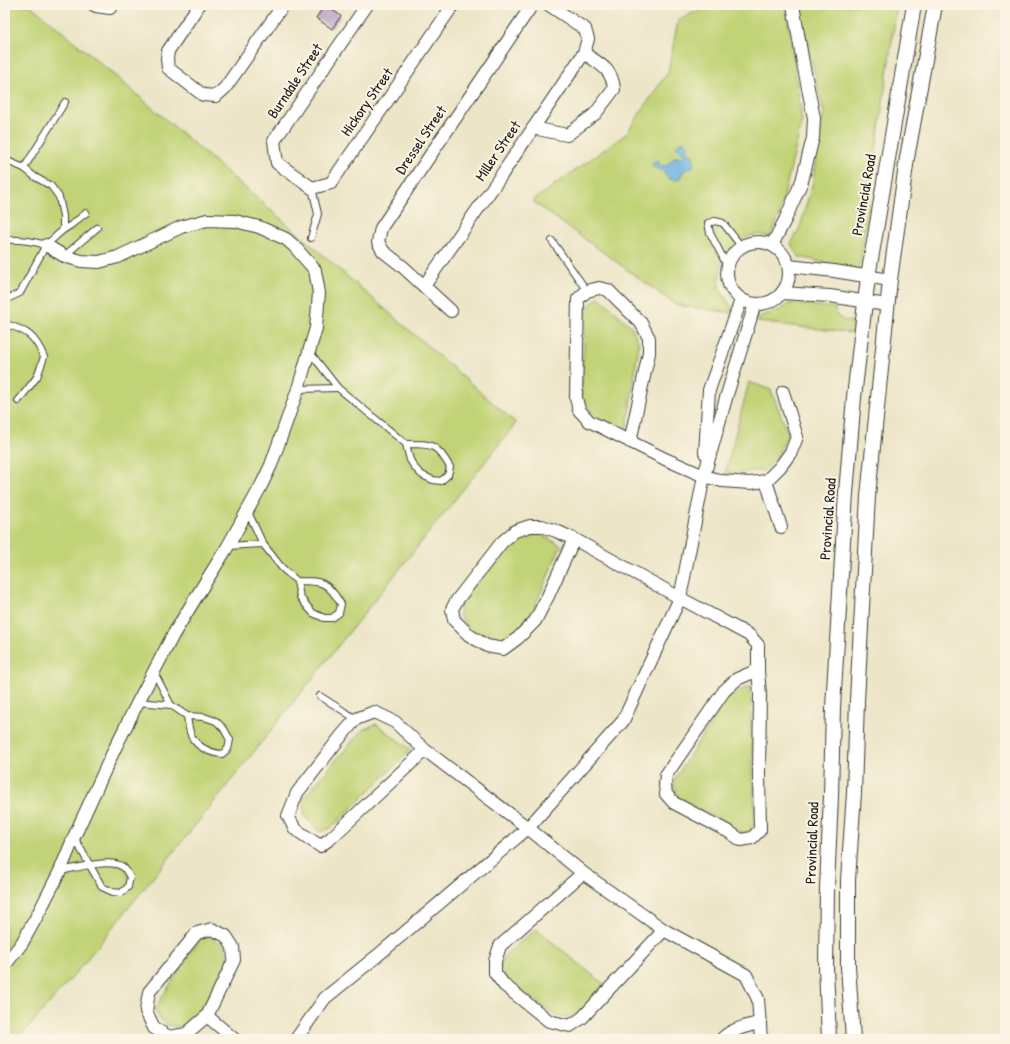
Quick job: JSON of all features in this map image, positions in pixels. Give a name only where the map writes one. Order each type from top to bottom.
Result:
[{"type":"street","points":[[94,5],[110,8],[113,5]]},
{"type":"street","points":[[199,5],[168,51],[168,68],[203,95],[216,96],[225,88],[283,5]]},
{"type":"street","name":"Burndale Street","points":[[312,188],[277,163],[274,141],[367,5]]},
{"type":"street","name":"Hickory Street","points":[[312,188],[331,183],[453,5]]},
{"type":"street","name":"Dressel Street","points":[[451,312],[402,266],[382,251],[378,242],[381,228],[532,5]]},
{"type":"street","name":"Miller Street","points":[[424,286],[584,53],[588,39],[582,27],[549,5]]},
{"type":"street","points":[[772,245],[802,181],[813,138],[814,118],[793,5]]},
{"type":"street","name":"Provincial Road","points":[[829,1039],[826,967],[827,888],[832,730],[846,493],[864,301],[914,5]]},
{"type":"street","points":[[853,1039],[848,966],[848,880],[854,793],[868,496],[890,280],[907,158],[935,5]]},
{"type":"street","points":[[533,128],[567,135],[594,114],[614,89],[613,80],[606,69],[584,53]]},
{"type":"street","points":[[5,964],[22,942],[60,871],[99,782],[173,635],[228,546],[262,486],[298,390],[316,328],[319,293],[315,270],[294,246],[286,240],[259,226],[235,221],[207,220],[181,226],[118,257],[100,262],[81,261],[64,256],[46,245]]},
{"type":"street","points":[[762,241],[772,245],[780,250],[789,266],[787,285],[775,300],[770,302],[755,304],[741,300],[729,285],[726,276],[730,258],[741,246],[751,242],[762,241]]},
{"type":"street","points":[[789,266],[834,271],[890,280]]},
{"type":"street","points":[[630,442],[650,353],[649,338],[641,323],[608,290],[599,288],[587,291],[578,299],[576,398],[579,410],[589,422],[665,460],[704,476],[722,482],[766,482],[791,452],[797,437],[784,392]]},
{"type":"street","points":[[782,293],[830,296],[887,305]]},
{"type":"street","points":[[704,476],[709,390],[741,300]]},
{"type":"street","points":[[296,1039],[325,998],[528,828],[624,721],[680,598],[704,476],[755,304]]},
{"type":"street","points":[[766,482],[781,526]]},
{"type":"street","points":[[574,539],[535,621],[518,638],[503,649],[487,646],[469,635],[454,620],[452,609],[457,600],[502,542],[515,531],[530,526],[542,526],[574,539],[749,635],[758,645],[760,695],[760,830],[752,838],[741,840],[729,832],[674,804],[666,794],[665,785],[666,775],[724,691],[737,679],[758,670]]},
{"type":"street","points":[[425,750],[320,846],[295,829],[288,816],[297,793],[356,719],[374,712],[395,722],[425,750],[528,828],[583,873],[664,930],[746,975],[758,999],[761,1039]]},
{"type":"street","points":[[832,730],[856,732]]},
{"type":"street","points":[[583,873],[500,946],[495,961],[495,973],[504,985],[549,1021],[570,1026],[582,1018],[664,930]]},
{"type":"street","points":[[212,929],[226,936],[233,947],[234,960],[207,1016],[186,1034],[170,1037],[154,1028],[146,1010],[149,992],[197,933],[212,929]]},
{"type":"street","points":[[207,1016],[234,1039]]},
{"type":"street","points":[[722,1039],[745,1026],[760,1023]]},
{"type":"lane","points":[[24,168],[65,102]]},
{"type":"lane","points":[[5,160],[24,168],[35,177],[51,186],[59,197],[63,216],[63,230]]},
{"type":"lane","points":[[311,238],[318,214],[312,188]]},
{"type":"lane","points":[[5,300],[20,293],[46,245],[86,213]]},
{"type":"lane","points":[[727,266],[710,233],[708,223],[715,221],[723,223],[741,246]]},
{"type":"lane","points":[[64,256],[97,228]]},
{"type":"lane","points":[[5,240],[30,240],[46,245]]},
{"type":"lane","points":[[552,241],[587,291]]},
{"type":"lane","points":[[5,324],[30,334],[39,345],[44,357],[37,377],[18,401]]},
{"type":"lane","points":[[309,351],[338,388],[406,444],[410,460],[422,475],[433,480],[441,481],[448,475],[450,467],[443,455],[435,447],[424,444],[406,444]]},
{"type":"lane","points":[[298,390],[338,388]]},
{"type":"lane","points":[[248,512],[263,544],[282,568],[296,582],[300,597],[306,605],[313,612],[324,618],[332,618],[339,613],[341,604],[334,593],[326,585],[315,582],[296,582]]},
{"type":"lane","points":[[228,546],[263,544]]},
{"type":"lane","points":[[154,672],[171,705]]},
{"type":"lane","points":[[320,696],[356,719]]},
{"type":"lane","points":[[138,702],[171,705],[188,716],[204,717],[216,721],[224,729],[230,740],[228,749],[222,754],[214,754],[203,748],[195,741],[190,733],[188,716]]},
{"type":"lane","points":[[60,871],[90,866],[104,863],[111,863],[123,867],[130,877],[128,887],[121,893],[113,892],[102,887],[90,866],[74,837]]},
{"type":"green space","points":[[5,5],[30,5],[105,67],[516,423],[202,817],[75,974],[18,1039],[5,1039]]},
{"type":"green space","points":[[707,5],[786,5],[802,121],[779,216],[770,237],[759,234],[746,237],[733,248],[721,263],[719,288],[732,308],[732,313],[676,305],[532,201],[626,134],[668,72],[678,21]]},
{"type":"green space","points":[[798,5],[897,5],[859,270],[799,257],[791,244],[800,227],[813,182],[818,138],[824,113]]},
{"type":"green space","points":[[599,297],[632,327],[639,344],[627,428],[596,418],[581,396],[586,309]]},
{"type":"green space","points":[[790,303],[835,308],[836,315],[843,320],[853,322],[852,333],[758,322],[761,316],[780,310]]},
{"type":"green space","points":[[749,382],[771,390],[788,434],[776,458],[765,470],[725,474]]},
{"type":"green space","points":[[539,534],[561,545],[530,618],[504,643],[473,635],[459,615],[460,601],[515,538]]},
{"type":"green space","points":[[750,686],[755,825],[746,834],[678,798],[673,782],[727,697]]},
{"type":"green space","points":[[376,724],[411,750],[331,828],[319,832],[305,817],[302,800],[362,730]]},
{"type":"green space","points":[[536,929],[605,985],[582,1012],[571,1017],[556,1016],[507,980],[500,968],[507,953]]},
{"type":"green space","points":[[209,936],[225,946],[227,960],[203,1008],[186,1026],[170,1026],[161,1019],[154,1010],[198,940]]},
{"type":"water","points":[[680,142],[685,142],[687,144],[688,150],[694,158],[694,163],[693,166],[684,170],[679,179],[669,179],[662,170],[654,168],[652,163],[654,161],[658,161],[660,165],[665,166],[675,157],[683,157],[684,152],[680,151],[677,147]]},
{"type":"building","points":[[325,5],[341,16],[332,29],[316,18]]}]
